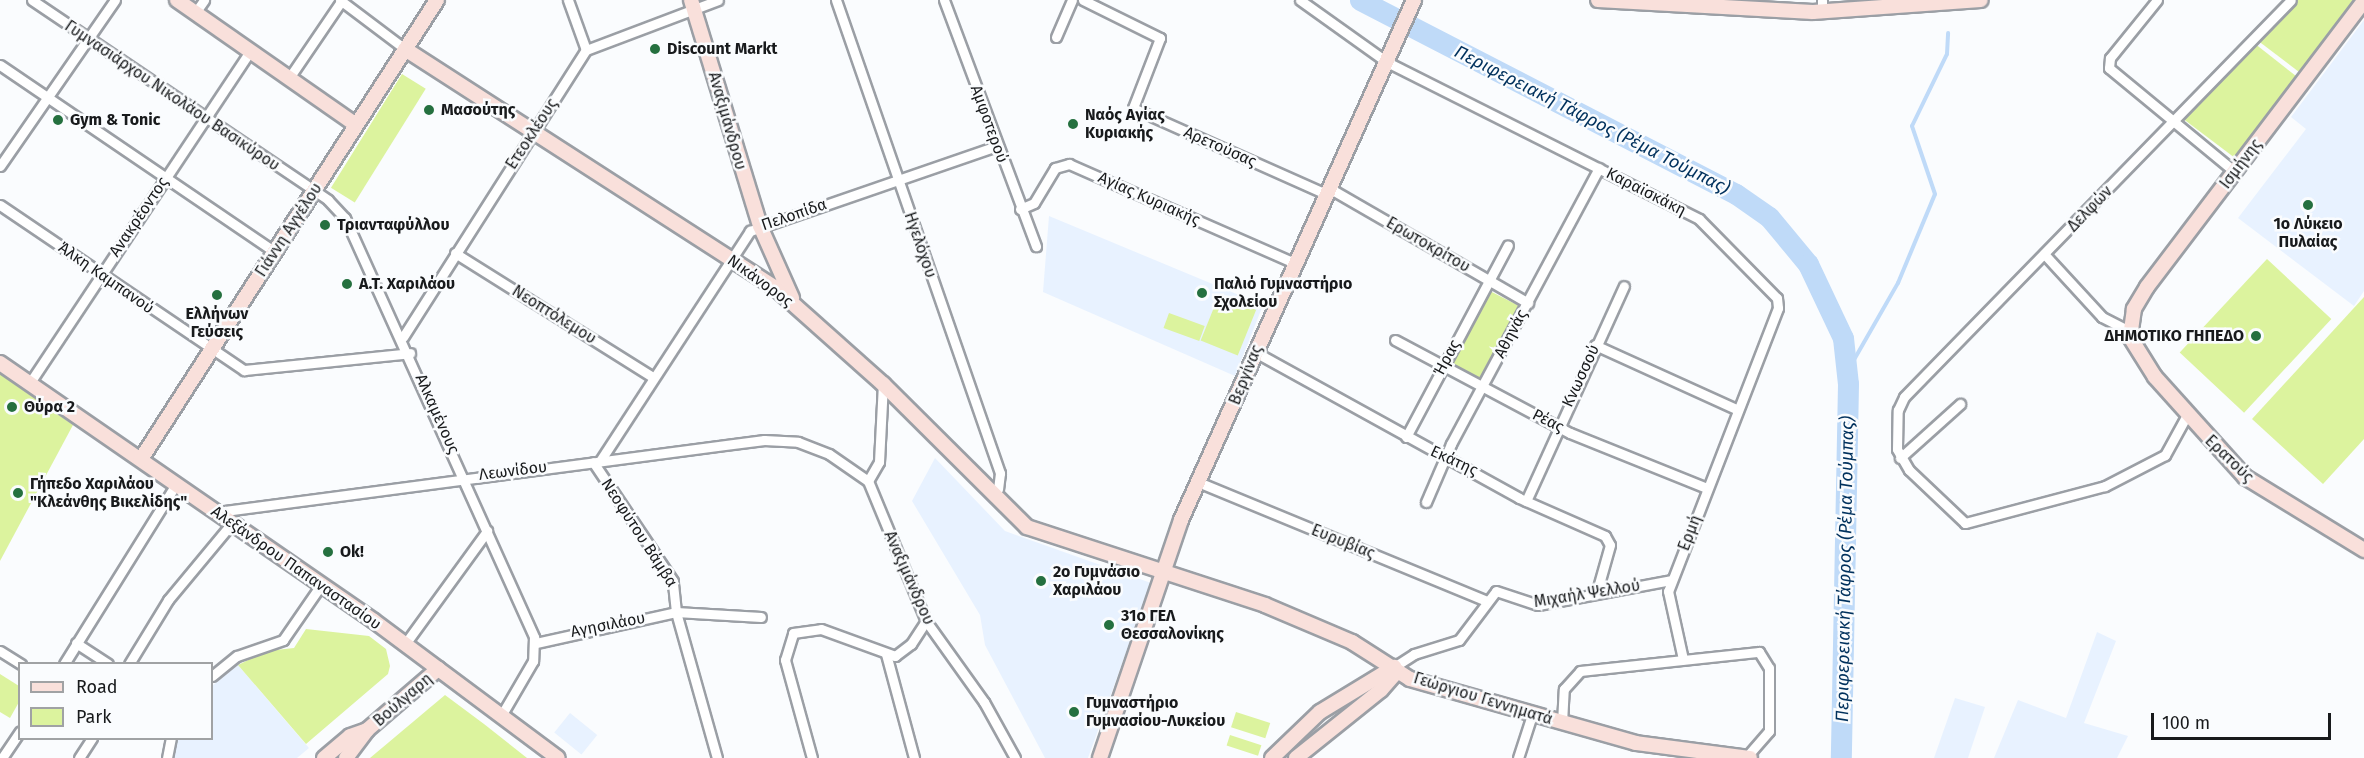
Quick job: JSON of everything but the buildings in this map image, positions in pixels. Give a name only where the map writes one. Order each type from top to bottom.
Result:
[{"type":"street","name":"Γυμνασιάρχου Νικολάου Βασικύρου","points":[[32,0],[313,193]]},
{"type":"street","points":[[0,166],[115,0]]},
{"type":"street","points":[[177,0],[356,125]]},
{"type":"street","points":[[195,13],[204,0]]},
{"type":"street","points":[[289,78],[341,0]]},
{"type":"street","name":"Νικάνορος","points":[[341,0],[405,49],[532,134],[728,258],[795,305],[883,384],[984,490],[1027,526],[1163,573]]},
{"type":"street","name":"Γιάννη Αγγέλου","points":[[141,459],[437,0]]},
{"type":"street","points":[[568,0],[586,50],[693,4],[718,0]]},
{"type":"street","name":"Ηγελόχου","points":[[836,0],[1000,473],[998,489]]},
{"type":"street","name":"Αμφοτερού","points":[[944,0],[1020,209],[1036,246]]},
{"type":"street","points":[[1056,37],[1072,0]]},
{"type":"street","name":"Αρετούσας","points":[[1083,0],[1160,38],[1132,108],[1327,191]]},
{"type":"street","name":"Καραϊσκάκη","points":[[1300,0],[1387,62],[1703,222],[1765,284],[1778,308],[1738,410]]},
{"type":"street","name":"Βεργίνας","points":[[1100,758],[1163,573],[1198,482],[1294,263],[1414,0]]},
{"type":"street","points":[[1598,0],[1822,6],[1981,0]]},
{"type":"street","points":[[2157,0],[2110,58],[2114,76],[2171,124],[2235,172]]},
{"type":"street","name":"Δελφών","points":[[1900,458],[1898,422],[1904,397],[2046,256],[2291,0]]},
{"type":"street","name":"Ισμήνης","points":[[2130,332],[2138,300],[2364,1]]},
{"type":"street","name":"Αναξιμάνδρου","points":[[693,4],[760,226],[795,305]]},
{"type":"street","name":"Ετεοκλέους","points":[[403,337],[586,50]]},
{"type":"street","name":"Ανακρέοντος","points":[[28,384],[250,51]]},
{"type":"street","points":[[0,65],[274,252]]},
{"type":"street","name":"Πελοπίδα","points":[[596,461],[653,377],[728,258],[760,226],[997,146]]},
{"type":"street","name":"Αγίας Κυριακής","points":[[1020,209],[1034,202],[1055,168],[1069,164],[1294,263]]},
{"type":"street","name":"Αθηνάς","points":[[1426,502],[1445,458],[1599,168]]},
{"type":"street","name":"Ερωτοκρίτου","points":[[1327,191],[1528,303]]},
{"type":"street","name":"Αλκαμένους","points":[[313,193],[345,218],[403,337],[536,643]]},
{"type":"street","name":"Άλκη Καμπανού","points":[[0,205],[211,350]]},
{"type":"street","name":"Ήρας","points":[[1406,437],[1508,245]]},
{"type":"street","name":"Νεοπτόλεμου","points":[[455,253],[653,377]]},
{"type":"street","points":[[2046,256],[2102,317],[2130,332]]},
{"type":"street","name":"Κνωσσού","points":[[1526,501],[1558,426],[1624,286]]},
{"type":"street","name":"Ερατούς","points":[[2130,332],[2142,361],[2187,415],[2259,488],[2364,550]]},
{"type":"street","name":"Ρέας","points":[[1395,340],[1483,389],[1558,426],[1707,488]]},
{"type":"street","points":[[1595,345],[1738,410]]},
{"type":"street","points":[[211,350],[251,371],[410,353]]},
{"type":"street","name":"Εκάτης","points":[[1256,352],[1406,437],[1526,501],[1607,538],[1597,591]]},
{"type":"street","name":"Αλεξάνδρου Παπαναστασίου","points":[[0,363],[405,644],[558,758]]},
{"type":"street","points":[[867,481],[879,462],[883,384]]},
{"type":"street","points":[[1960,404],[1900,458],[1954,518],[1969,523],[2105,486],[2169,451],[2187,415]]},
{"type":"street","name":"Ερμή","points":[[1683,659],[1668,605],[1671,580],[1738,410]]},
{"type":"street","name":"Λεωνίδου","points":[[217,512],[465,477],[764,440],[809,446],[867,481]]},
{"type":"street","name":"Νεοφύτου Βάμβα","points":[[596,461],[673,581],[676,610],[717,758]]},
{"type":"street","name":"Αναξιμάνδρου","points":[[867,481],[926,621],[984,702],[1015,758]]},
{"type":"street","name":"Ευρυβίας","points":[[1198,482],[1487,601]]},
{"type":"street","points":[[64,662],[176,484]]},
{"type":"street","points":[[130,662],[168,600],[232,524]]},
{"type":"street","points":[[405,644],[487,531]]},
{"type":"street","name":"Γεώργιου Γεννηματά","points":[[1163,573],[1265,605],[1352,642],[1410,679],[1532,715],[1636,742],[1749,757]]},
{"type":"street","name":"Μιχαήλ Ψελλού","points":[[1487,601],[1496,591],[1535,605],[1597,591],[1671,580]]},
{"type":"street","points":[[213,675],[237,656],[283,640],[321,585]]},
{"type":"street","points":[[1272,758],[1320,712],[1414,654],[1460,640],[1476,624],[1487,601]]},
{"type":"street","name":"Αγησιλάου","points":[[536,643],[676,610],[761,617]]},
{"type":"street","points":[[812,758],[785,660],[792,633],[821,629],[886,654],[904,651],[926,621]]},
{"type":"street","points":[[76,643],[106,662]]},
{"type":"street","points":[[501,716],[528,672],[536,643]]},
{"type":"street","points":[[0,651],[19,662]]},
{"type":"street","points":[[1562,723],[1563,689],[1576,673],[1755,652],[1763,654],[1769,668],[1769,731],[1749,757]]},
{"type":"street","points":[[886,654],[914,758]]},
{"type":"street","points":[[1296,758],[1381,690],[1395,674],[1394,667]]},
{"type":"street","name":"Βούλγαρη","points":[[346,758],[368,730],[438,669]]},
{"type":"street","points":[[1518,758],[1532,715]]},
{"type":"street","name":"Βούλγαρη","points":[[324,758],[351,736],[368,730]]},
{"type":"street","points":[[2,758],[18,734]]},
{"type":"street","points":[[79,758],[91,740]]},
{"type":"street","points":[[167,758],[171,740]]},
{"type":"street","points":[[540,744],[549,758]]},
{"type":"shaded area","points":[[2364,20],[2364,291],[2354,306],[2238,218],[2306,129],[2291,117]]},
{"type":"shaded area","points":[[1049,216],[1263,305],[1235,376],[1043,292]]},
{"type":"shaded area","points":[[935,458],[1005,531],[1151,583],[1088,758],[1045,758],[985,645],[980,615],[912,501]]},
{"type":"shaded area","points":[[2097,632],[2116,641],[2084,723],[2128,736],[2117,758],[1994,758],[2018,700],[2066,718]]},
{"type":"shaded area","points":[[238,665],[309,748],[297,758],[171,758],[175,740],[213,740],[213,685]]},
{"type":"shaded area","points":[[1955,698],[1985,707],[1968,758],[1934,758]]},
{"type":"shaded area","points":[[570,713],[597,735],[581,754],[554,732]]},
{"type":"green space","points":[[2296,0],[2353,0],[2299,72],[2257,40]]},
{"type":"green space","points":[[2254,43],[2296,76],[2235,158],[2182,118]]},
{"type":"green space","points":[[402,74],[426,89],[355,202],[331,188]]},
{"type":"green space","name":"ΔΗΜΟΤΙΚΟ ΓΗΠΕΔΟ","points":[[2267,259],[2331,319],[2244,413],[2180,353]]},
{"type":"green space","points":[[1488,290],[1519,306],[1480,383],[1449,367]]},
{"type":"green space","points":[[1219,295],[1256,310],[1238,355],[1201,340]]},
{"type":"green space","points":[[2364,297],[2364,439],[2323,484],[2252,419]]},
{"type":"green space","points":[[1169,313],[1205,326],[1199,341],[1164,328]]},
{"type":"green space","name":"Γήπεδο Χαριλάου \"Κλεάνθης Βικελίδης\"","points":[[0,374],[73,425],[0,561]]},
{"type":"green space","points":[[306,629],[369,636],[386,649],[390,666],[388,674],[306,744],[238,665],[267,651],[294,648]]},
{"type":"green space","points":[[0,674],[18,685],[18,704],[10,718],[0,712]]},
{"type":"green space","points":[[445,695],[484,724],[527,758],[370,758]]},
{"type":"green space","points":[[1236,712],[1270,723],[1265,738],[1231,727]]},
{"type":"green space","points":[[1230,735],[1261,745],[1258,756],[1227,745]]},
{"type":"waterway","name":"Περιφερειακή Τάφρος (Ρέμα Τούμπας)","points":[[1360,0],[1736,194],[1769,217],[1808,264],[1843,338],[1848,384],[1841,758]]},
{"type":"waterway","points":[[1847,372],[1898,283],[1935,194],[1912,126],[1947,54],[1948,33]]},
{"type":"place","name":"Discount Markt","points":[[655,49]]},
{"type":"place","name":"Μασούτης","points":[[429,110]]},
{"type":"place","name":"Gym & Tonic","points":[[58,120]]},
{"type":"place","name":"Ναός Αγίας Κυριακής","points":[[1073,124]]},
{"type":"place","name":"1ο Λύκειο Πυλαίας","points":[[2308,205]]},
{"type":"place","name":"Τριανταφύλλου","points":[[325,225]]},
{"type":"place","name":"Α.Τ. Χαριλάου","points":[[347,284]]},
{"type":"place","name":"Παλιό Γυμναστήριο Σχολείου","points":[[1202,293]]},
{"type":"place","name":"Ελλήνων Γεύσεις","points":[[217,295]]},
{"type":"place","name":"ΔΗΜΟΤΙΚΟ ΓΗΠΕΔΟ","points":[[2256,336]]},
{"type":"place","name":"Θύρα 2","points":[[12,407]]},
{"type":"place","name":"Γήπεδο Χαριλάου \"Κλεάνθης Βικελίδης\"","points":[[18,493]]},
{"type":"place","name":"Ok!","points":[[328,552]]},
{"type":"place","name":"2ο Γυμνάσιο Χαριλάου","points":[[1041,581]]},
{"type":"place","name":"31ο ΓΕΛ Θεσσαλονίκης","points":[[1109,625]]},
{"type":"place","name":"Γυμναστήριο Γυμνασίου-Λυκείου","points":[[1074,712]]}]
